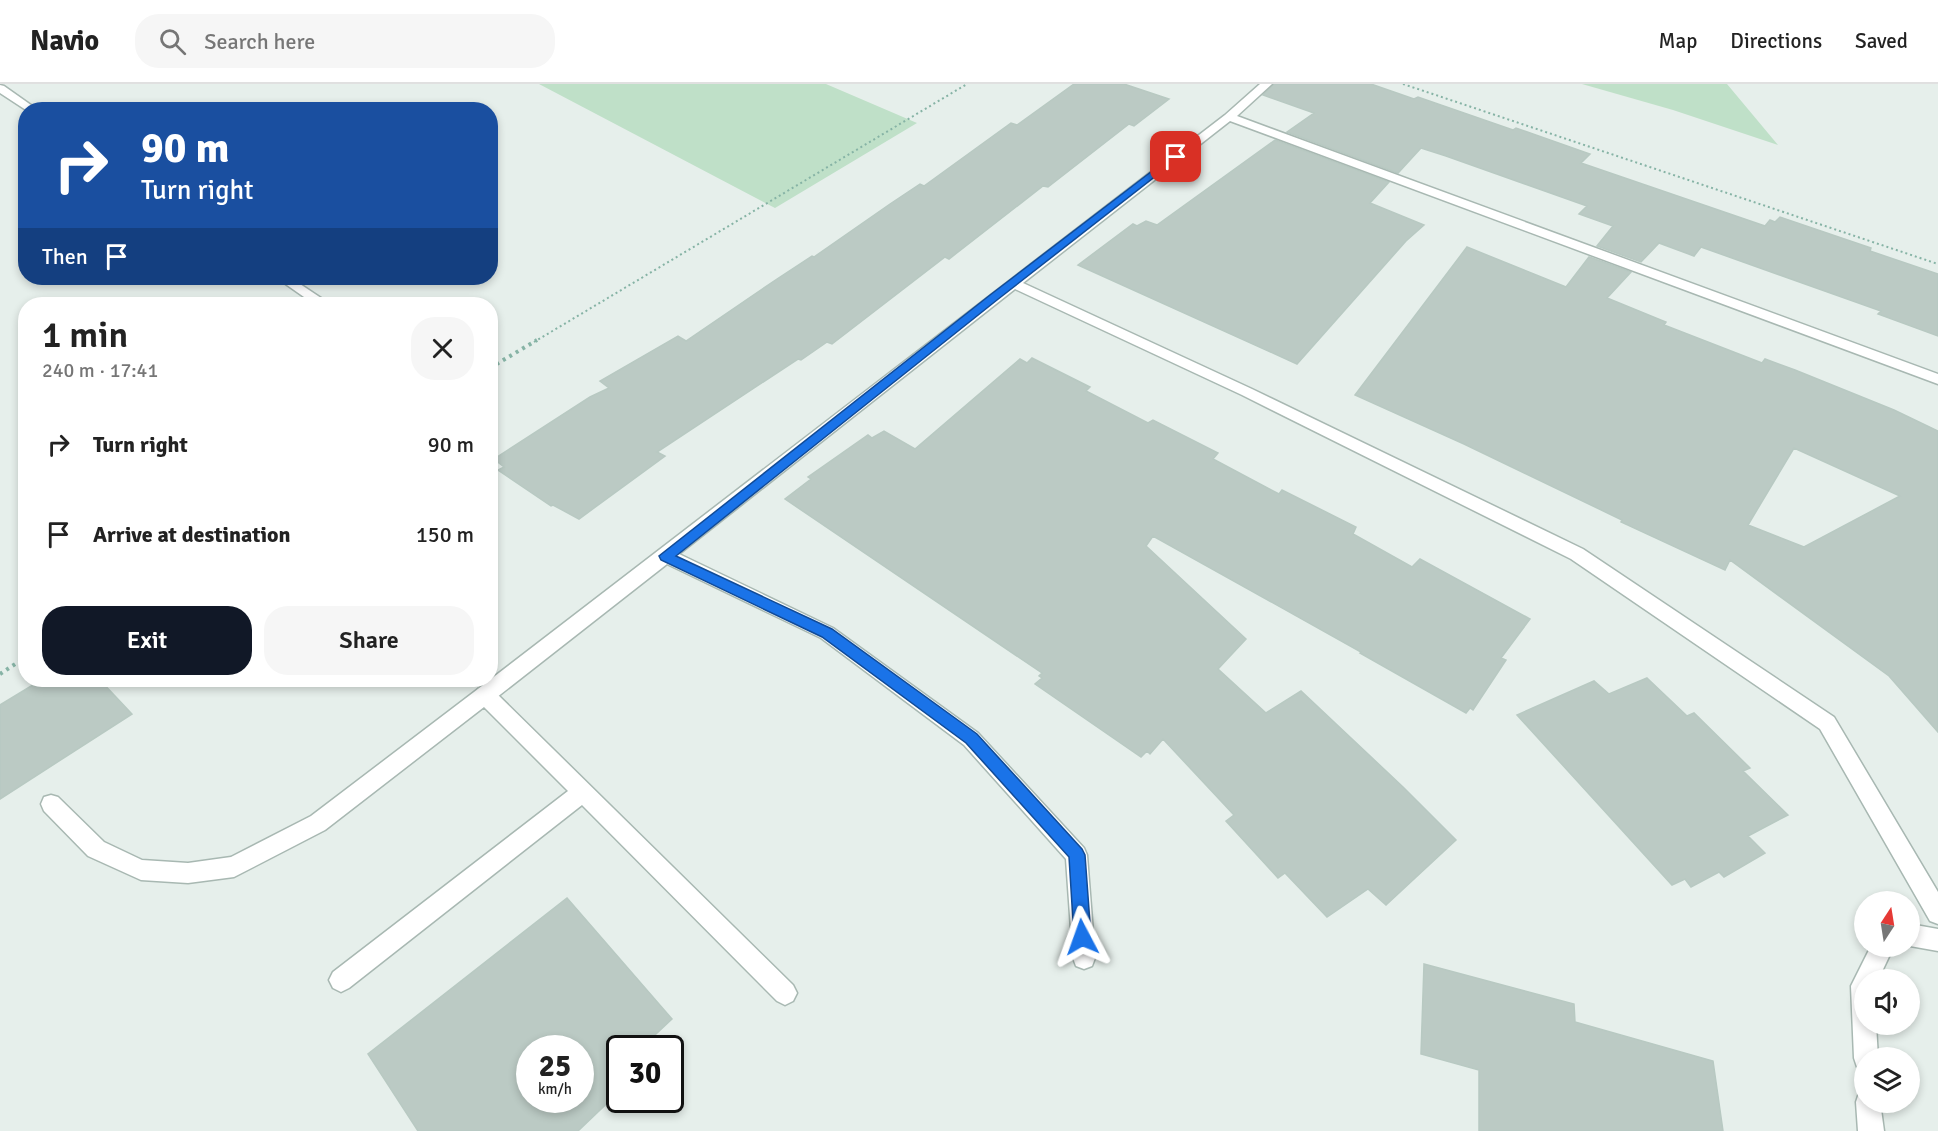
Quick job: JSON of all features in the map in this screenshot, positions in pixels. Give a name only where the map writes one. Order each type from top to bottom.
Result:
[{"type":"street","points":[[498,685],[666,556],[1012,283],[1229,117],[1267,84]]},
{"type":"street","points":[[0,88],[21,102]]},
{"type":"street","points":[[1229,117],[1938,379]]},
{"type":"street","points":[[1012,283],[1247,392],[1577,554],[1808,710],[1827,723],[1938,913]]},
{"type":"street","points":[[294,285],[312,297]]},
{"type":"street","points":[[666,556],[827,633],[971,739],[1077,855],[1084,958]]},
{"type":"street","points":[[51,804],[96,849],[141,870],[188,873],[234,867],[318,823],[495,687]]},
{"type":"street","points":[[485,695],[785,993]]},
{"type":"street","points":[[340,980],[583,792]]},
{"type":"street","points":[[1920,936],[1938,940]]},
{"type":"street","points":[[1869,1113],[1871,1131]]},
{"type":"path","points":[[498,363],[967,84]]},
{"type":"path","points":[[1403,84],[1938,264]]},
{"type":"path","points":[[0,674],[18,662]]},
{"type":"green space","points":[[539,84],[826,84],[917,123],[775,208]]},
{"type":"green space","points":[[1582,84],[1727,84],[1778,145],[1673,110]]},
{"type":"building","points":[[1074,84],[1124,84],[1169,99],[1134,126],[1129,124],[1048,187],[1043,186],[949,259],[945,257],[832,344],[827,342],[801,360],[798,359],[657,452],[665,456],[579,519],[551,506],[498,470],[504,467],[498,462],[498,456],[590,397],[609,388],[600,381],[678,336],[686,341],[920,184],[924,186],[1011,123],[1017,125]]},
{"type":"building","points":[[1274,84],[1371,84],[1414,99],[1418,97],[1513,130],[1516,128],[1590,154],[1581,163],[1765,226],[1770,220],[1775,222],[1780,217],[1871,248],[1870,251],[1938,274],[1938,336],[1878,314],[1881,311],[1701,247],[1694,256],[1659,243],[1641,262],[1597,246],[1613,226],[1579,214],[1587,206],[1421,148],[1398,173],[1287,132],[1314,113],[1263,95]]},
{"type":"building","points":[[1275,140],[1389,182],[1370,203],[1424,225],[1406,241],[1297,364],[1078,265],[1133,224],[1137,226],[1146,221],[1157,225]]},
{"type":"building","points":[[1467,247],[1566,287],[1589,257],[1631,272],[1607,298],[1666,322],[1664,325],[1762,363],[1765,359],[1795,370],[1894,410],[1938,431],[1938,732],[1889,676],[1730,560],[1725,570],[1621,522],[1622,520],[1464,444],[1355,395]],"holes":[[[1794,448],[1900,496],[1804,547],[1748,525]]]},
{"type":"building","points":[[1032,358],[1090,387],[1086,391],[1148,423],[1153,420],[1218,453],[1213,459],[1279,494],[1282,490],[1356,527],[1353,534],[1412,567],[1420,559],[1530,619],[1501,658],[1506,660],[1473,710],[1470,708],[1466,713],[1153,536],[1146,546],[1246,639],[1218,669],[1266,713],[1301,691],[1456,840],[1386,905],[1368,889],[1327,917],[1285,873],[1278,878],[1226,821],[1234,815],[1163,739],[1150,754],[1147,751],[1141,757],[1035,684],[1042,678],[1039,676],[1042,673],[785,499],[811,479],[808,477],[868,435],[872,438],[884,431],[915,449],[1020,359],[1027,363]]},
{"type":"building","points":[[1647,678],[1687,716],[1694,713],[1750,768],[1743,771],[1788,815],[1748,836],[1765,853],[1724,877],[1719,872],[1691,887],[1685,879],[1672,885],[1517,715],[1594,681],[1609,694]]},
{"type":"building","points":[[30,687],[107,687],[132,714],[0,799],[0,705]]},
{"type":"building","points":[[567,898],[672,1019],[655,1035],[606,1035],[606,1104],[578,1131],[418,1131],[368,1054]]},
{"type":"building","points":[[1424,964],[1574,1004],[1575,1022],[1713,1061],[1723,1131],[1479,1131],[1479,1070],[1421,1054]]},
{"type":"route","points":[[1082,937],[1077,855],[971,739],[827,633],[666,556],[993,297],[1176,157]]}]
